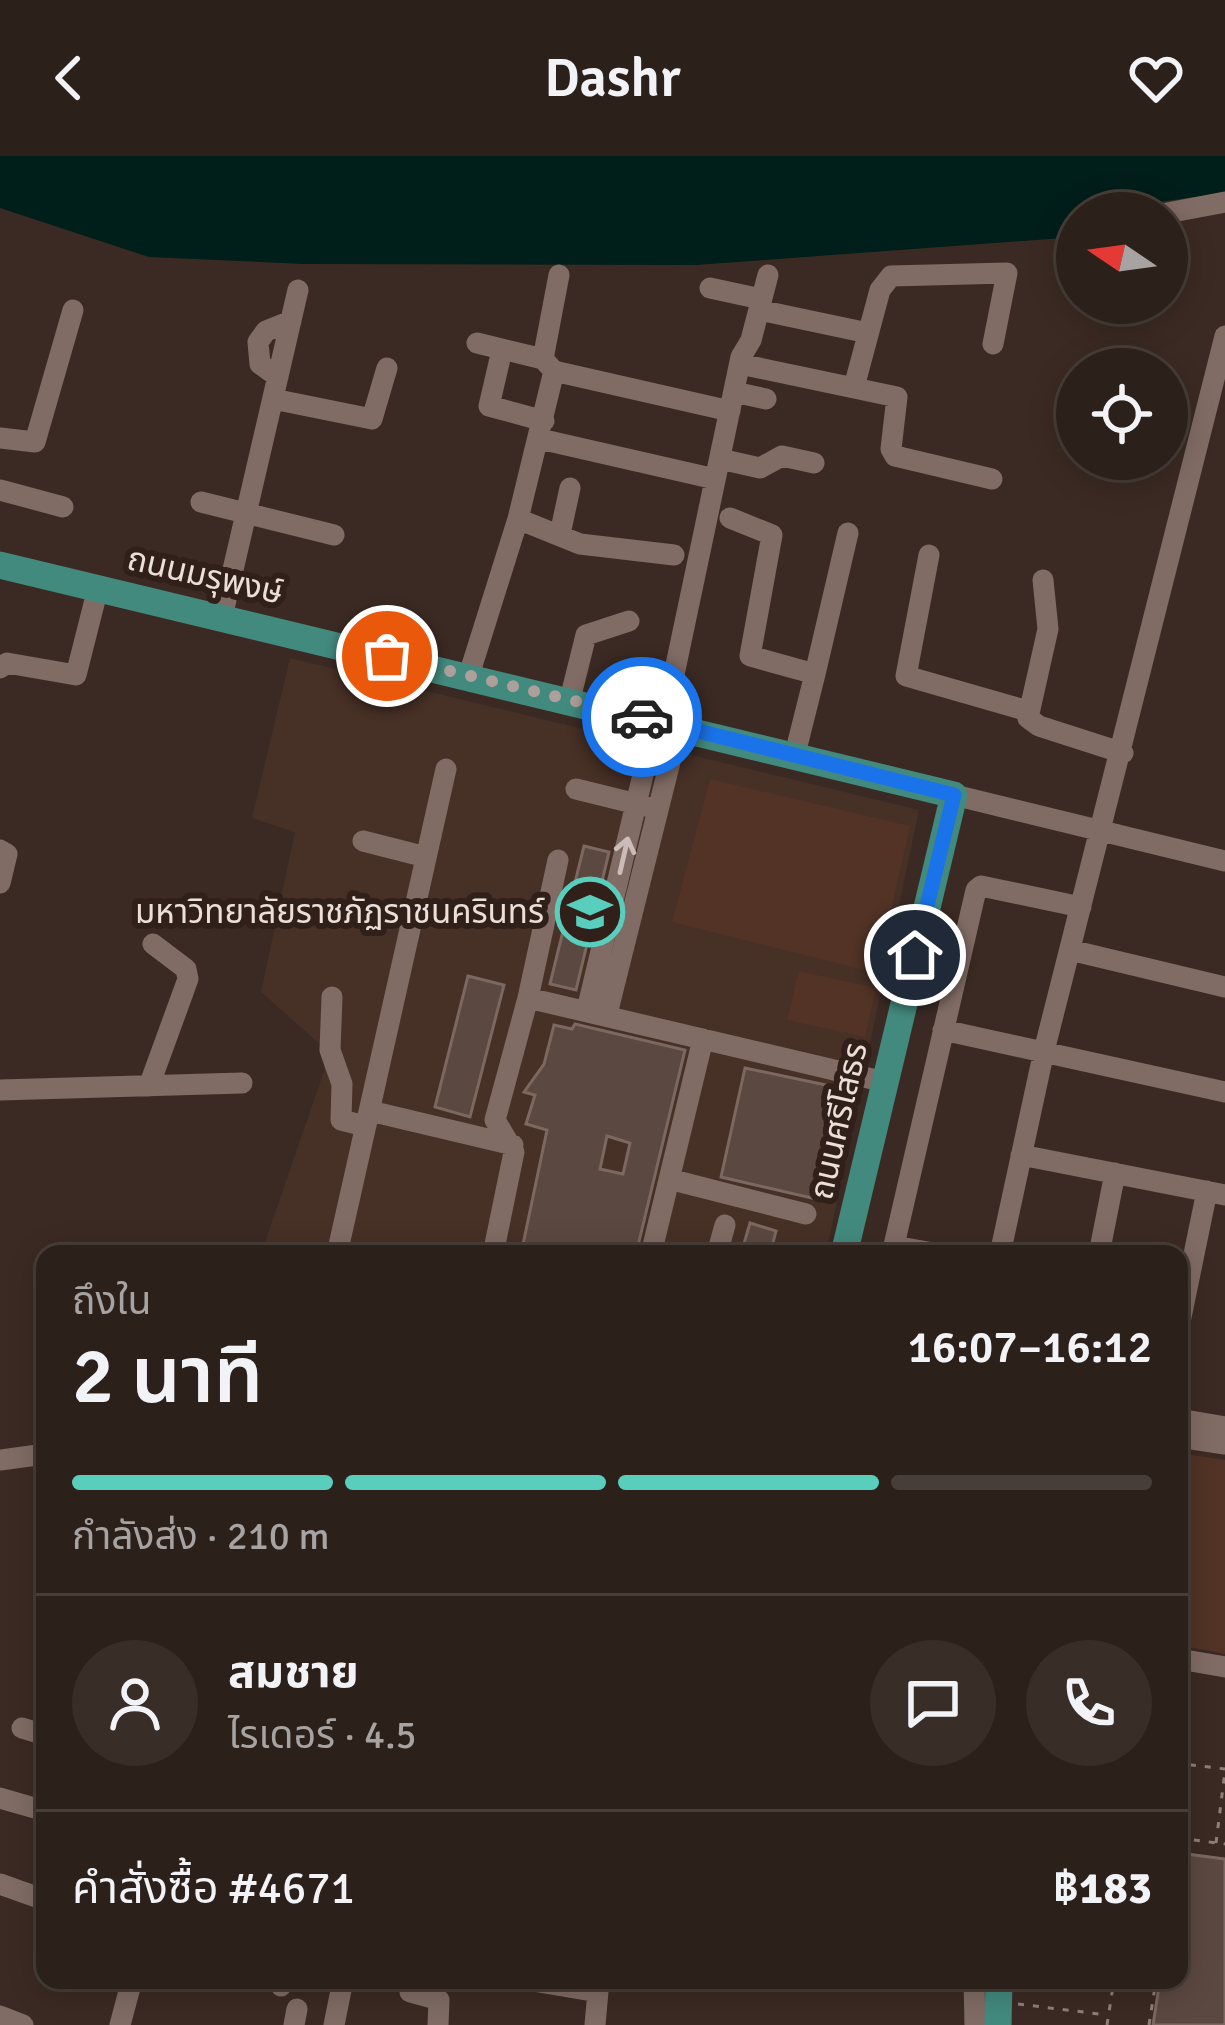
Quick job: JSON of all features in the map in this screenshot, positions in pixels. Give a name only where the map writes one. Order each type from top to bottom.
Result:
[{"type":"main road","name":"ถนนมรุพงษ์","points":[[0,565],[954,795]]},
{"type":"main road","name":"ถนนศรีโสธร","points":[[846,1245],[954,795]]},
{"type":"street","points":[[1188,209],[1225,202]]},
{"type":"street","points":[[854,387],[880,290],[891,276],[1000,271],[1008,276],[993,344]]},
{"type":"street","points":[[597,1012],[666,723],[740,364],[768,274]]},
{"type":"street","points":[[469,675],[542,430],[559,275]]},
{"type":"street","points":[[710,288],[868,332]]},
{"type":"street","points":[[223,617],[298,290]]},
{"type":"street","points":[[0,438],[35,442],[73,310]]},
{"type":"street","points":[[1002,1245],[1070,950],[1216,412],[1225,336]]},
{"type":"street","points":[[477,344],[548,365],[732,401],[766,399]]},
{"type":"street","points":[[502,350],[489,406],[542,430],[717,469],[765,468],[782,456],[814,464]]},
{"type":"street","points":[[740,364],[897,397],[895,457],[992,479]]},
{"type":"street","points":[[275,388],[372,419],[387,368]]},
{"type":"street","points":[[560,534],[570,488]]},
{"type":"street","points":[[0,490],[62,507]]},
{"type":"street","points":[[201,502],[334,535]]},
{"type":"street","points":[[730,518],[772,535],[750,656],[815,674]]},
{"type":"street","points":[[518,519],[627,553],[674,555]]},
{"type":"street","points":[[795,754],[848,533]]},
{"type":"street","points":[[928,555],[907,676],[1028,711],[1039,726],[1123,753]]},
{"type":"street","points":[[1028,711],[1048,629],[1042,580]]},
{"type":"street","points":[[0,668],[7,663],[76,675],[98,588]]},
{"type":"street","points":[[570,699],[586,635],[629,621]]},
{"type":"street","points":[[339,1245],[446,769]]},
{"type":"street","points":[[575,789],[647,806]]},
{"type":"street","points":[[954,795],[1225,861]]},
{"type":"street","points":[[363,841],[426,856]]},
{"type":"street","points":[[0,850],[7,854],[0,883]]},
{"type":"street","points":[[495,1245],[513,1145],[494,1120],[523,1002],[528,998],[558,860]]},
{"type":"street","points":[[894,1245],[976,890],[981,886],[1082,907]]},
{"type":"street","points":[[149,1086],[188,979],[186,969],[152,944]]},
{"type":"street","points":[[1070,950],[1225,987]]},
{"type":"street","points":[[332,997],[330,1050],[342,1084],[341,1120],[367,1118],[513,1145]]},
{"type":"street","points":[[528,998],[885,1082]]},
{"type":"street","points":[[943,1030],[1225,1092]]},
{"type":"street","points":[[652,1245],[703,1039]]},
{"type":"street","points":[[0,1090],[242,1083]]},
{"type":"street","points":[[1022,1155],[1216,1193],[1188,1294]]},
{"type":"street","points":[[1101,1245],[1115,1173]]},
{"type":"street","points":[[669,1179],[806,1214]]},
{"type":"street","points":[[720,1245],[725,1226]]},
{"type":"street","points":[[1188,1420],[1225,1426]]},
{"type":"street","points":[[1188,1438],[1225,1444]]},
{"type":"street","points":[[1,1454],[36,1454]]},
{"type":"street","points":[[1188,1661],[1225,1667]]},
{"type":"street","points":[[22,1728],[36,1733]]},
{"type":"street","points":[[0,1798],[36,1808]]},
{"type":"street","points":[[0,1884],[36,1897]]},
{"type":"street","points":[[120,2025],[130,1989]]},
{"type":"street","points":[[334,2025],[341,1989]]},
{"type":"street","points":[[595,2025],[598,1989]]},
{"type":"street","points":[[974,1989],[975,2025]]},
{"type":"street","points":[[410,1992],[439,2000],[438,2025]]},
{"type":"street","points":[[0,2016],[23,2025]]},
{"type":"path","points":[[1188,1765],[1225,1770],[1216,1843]]},
{"type":"path","points":[[1188,1839],[1225,1844]]},
{"type":"path","points":[[1108,2025],[1112,1989]]},
{"type":"path","points":[[1149,2025],[1155,1989]]},
{"type":"path","points":[[999,2002],[1107,2015]]},
{"type":"shaded area","name":"มหาวิทยาลัยราชภัฏราชนครินทร์","points":[[290,658],[919,810],[828,1245],[264,1245],[324,1071],[321,1045],[261,992],[295,832],[252,818]]},
{"type":"shaded area","points":[[710,779],[910,826],[877,973],[672,922]]},
{"type":"shaded area","points":[[799,971],[876,988],[865,1037],[787,1020]]},
{"type":"shaded area","points":[[1188,1454],[1225,1460],[1225,1654],[1188,1647]]},
{"type":"water","points":[[0,156],[1225,156],[1225,193],[1188,198],[1188,192],[1056,192],[1056,238],[696,265],[303,264],[149,257],[0,208]]},
{"type":"building","points":[[584,846],[609,852],[576,990],[550,984]]},
{"type":"building","points":[[468,976],[504,985],[470,1117],[435,1107]]},
{"type":"building","points":[[575,1024],[685,1050],[638,1245],[523,1245],[547,1130],[526,1124],[535,1095],[524,1092],[544,1064],[554,1025],[572,1029]],"holes":[[[607,1136],[630,1143],[623,1174],[600,1169]]]},
{"type":"building","points":[[745,1068],[840,1088],[816,1199],[721,1177]]},
{"type":"building","points":[[750,1223],[776,1231],[772,1245],[744,1245]]},
{"type":"building","points":[[1188,1854],[1225,1859],[1225,2025],[1153,2025],[1159,1989],[1188,1989]]},
{"type":"way so far","points":[[387,656],[642,717]]},
{"type":"place","name":"มหาวิทยาลัยราชภัฏราชนครินทร์","points":[[590,912]]},
{"type":"route","points":[[642,717],[954,795],[915,955]]}]
